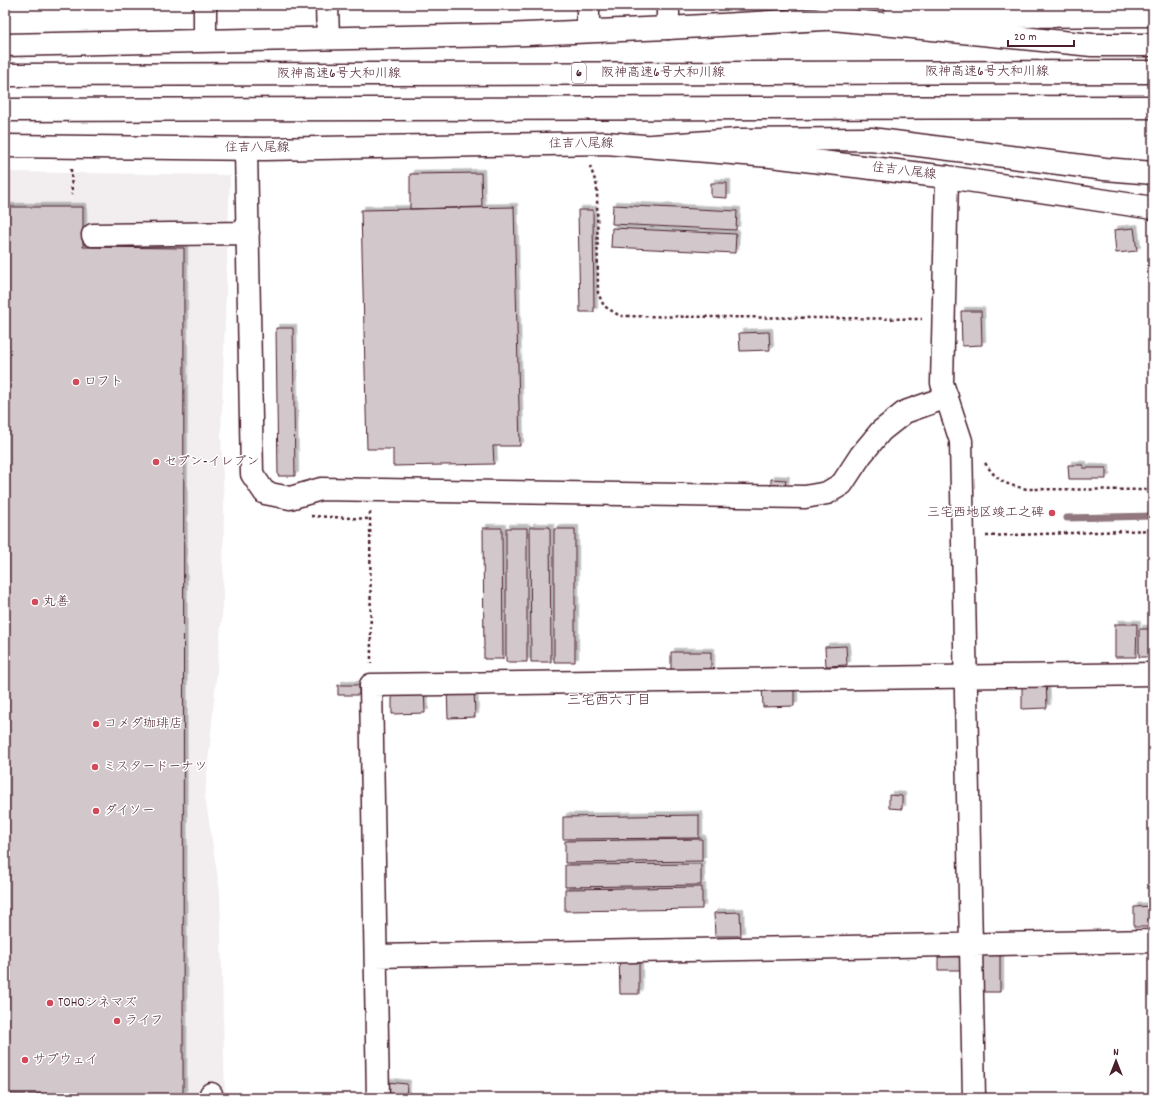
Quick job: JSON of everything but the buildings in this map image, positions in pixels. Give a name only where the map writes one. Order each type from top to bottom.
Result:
[{"type":"main road","points":[[205,5],[205,40]]},
{"type":"main road","points":[[327,5],[328,38]]},
{"type":"main road","points":[[588,5],[588,32]]},
{"type":"main road","points":[[668,5],[668,28]]},
{"type":"main road","points":[[5,45],[588,32],[823,18],[1153,15]]},
{"type":"main road","points":[[823,18],[1092,45],[1153,45]]},
{"type":"main road","name":"阪神高速6号大和川線","points":[[5,75],[1153,72]]},
{"type":"main road","points":[[5,110],[1153,107]]},
{"type":"main road","points":[[652,146],[737,140],[871,139],[1105,169],[1153,173]]},
{"type":"main road","name":"住吉八尾線","points":[[5,146],[246,149],[606,143],[771,156],[947,177],[1153,208]]},
{"type":"main road","points":[[246,149],[252,474],[266,492],[290,498],[321,489],[805,497],[827,493],[842,484],[861,455],[881,431],[905,412],[947,397]]},
{"type":"main road","points":[[947,177],[942,383],[961,441],[974,1098]]},
{"type":"main road","points":[[93,235],[248,232]]},
{"type":"main road","points":[[378,1098],[371,685],[1153,674]]},
{"type":"main road","points":[[376,956],[1153,941]]},
{"type":"path","points":[[581,143],[597,186],[598,293],[604,306],[620,316],[915,318],[943,321]]},
{"type":"path","points":[[71,166],[72,195]]},
{"type":"path","points":[[961,441],[981,458],[995,478],[1010,486],[1046,490],[1153,490]]},
{"type":"path","points":[[369,490],[371,685]]},
{"type":"path","points":[[309,516],[370,519]]},
{"type":"path","points":[[964,539],[996,534],[1153,530]]},
{"type":"shaded area","points":[[5,172],[230,175],[221,436],[224,502],[223,606],[205,796],[220,891],[225,1098],[5,1098]]},
{"type":"waterway","points":[[1067,518],[1153,516]]},
{"type":"place","name":"ロフト","points":[[76,382]]},
{"type":"place","name":"セブン-イレブン","points":[[156,462]]},
{"type":"place","name":"三宅西地区竣工之碑","points":[[1052,513]]},
{"type":"place","name":"丸善","points":[[35,602]]},
{"type":"place","name":"コメダ珈琲店","points":[[96,724]]},
{"type":"place","name":"ミスタードーナツ","points":[[95,767]]},
{"type":"place","name":"ダイソー","points":[[96,811]]},
{"type":"place","name":"TOHOシネマズ","points":[[50,1003]]},
{"type":"place","name":"ライフ","points":[[117,1021]]},
{"type":"place","name":"サブウェイ","points":[[25,1060]]},
{"type":"district","name":"三宅西六丁目","points":[[609,701]]}]
